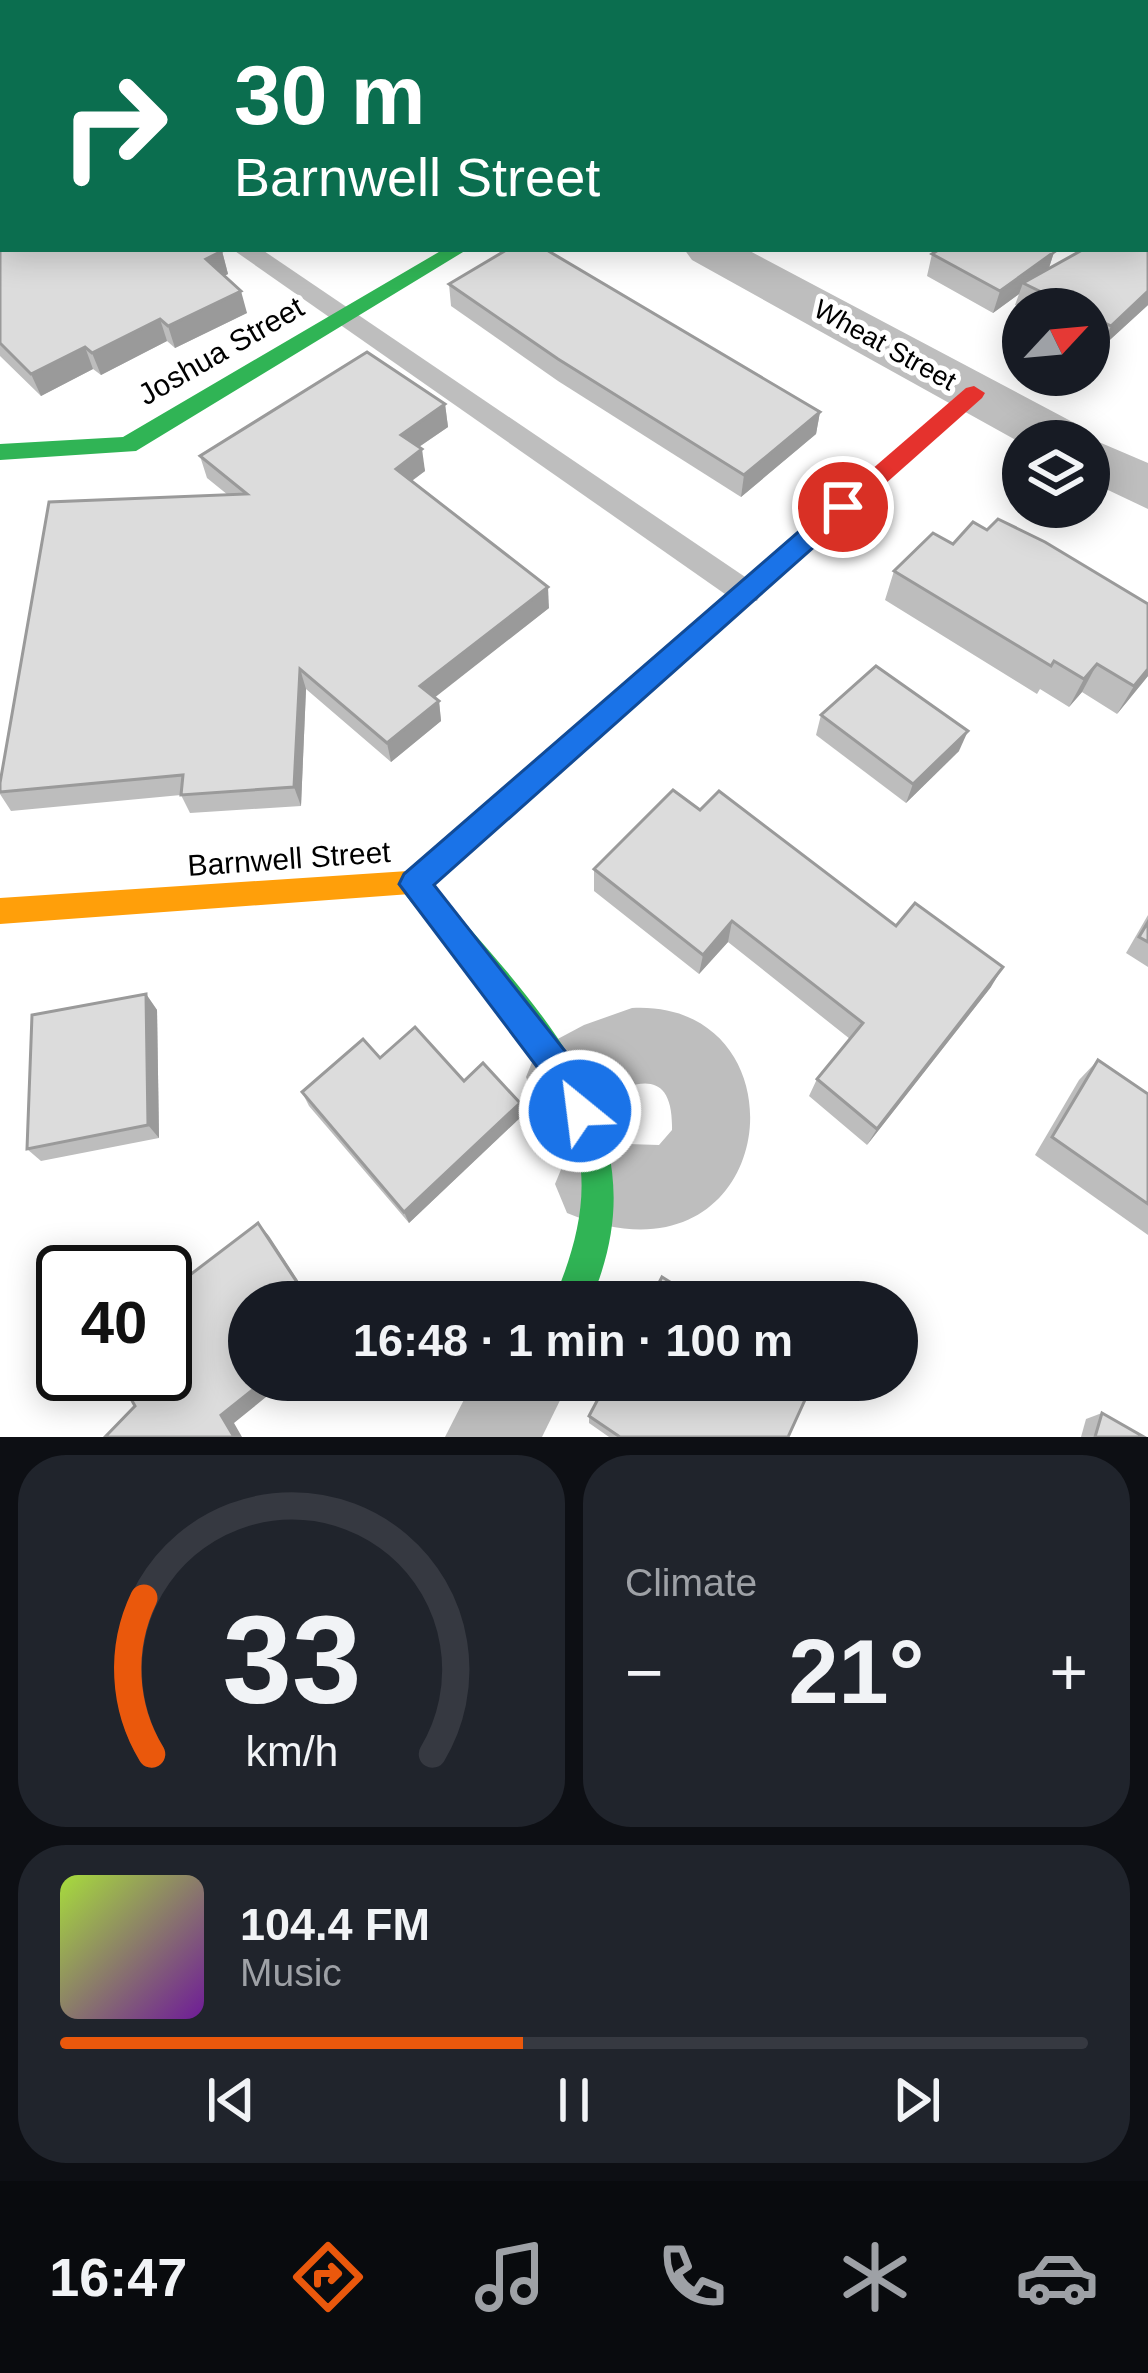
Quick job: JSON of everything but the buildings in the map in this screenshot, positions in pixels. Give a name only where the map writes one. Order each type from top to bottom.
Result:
[{"type":"street","name":"Joshua Street","points":[[0,452],[128,445],[453,252]]},
{"type":"street","name":"Wheat Street","points":[[715,252],[1024,420]]},
{"type":"street","name":"Barnwell Street","points":[[0,911],[414,884],[974,393]]},
{"type":"street","points":[[1110,467],[1148,488]]},
{"type":"street","points":[[414,884],[565,1077],[595,1146],[597,1215],[581,1281]]},
{"type":"street","points":[[565,1077],[619,1048],[641,1045],[664,1048],[684,1059],[711,1095],[716,1118],[712,1142],[683,1178],[660,1187],[596,1184]]},
{"type":"street","points":[[491,1437],[512,1401]]},
{"type":"lane","points":[[249,252],[746,593]]},
{"type":"traffic: fast","points":[[0,452],[128,445],[453,252]]},
{"type":"traffic: fast","points":[[414,884],[545,1050],[586,1120],[595,1149],[597,1208],[581,1281]]},
{"type":"traffic: slow","points":[[0,911],[414,884],[734,603]]},
{"type":"traffic: jam","points":[[734,603],[974,393]]},
{"type":"route","points":[[580,1111],[565,1077],[414,884],[843,507]]}]
